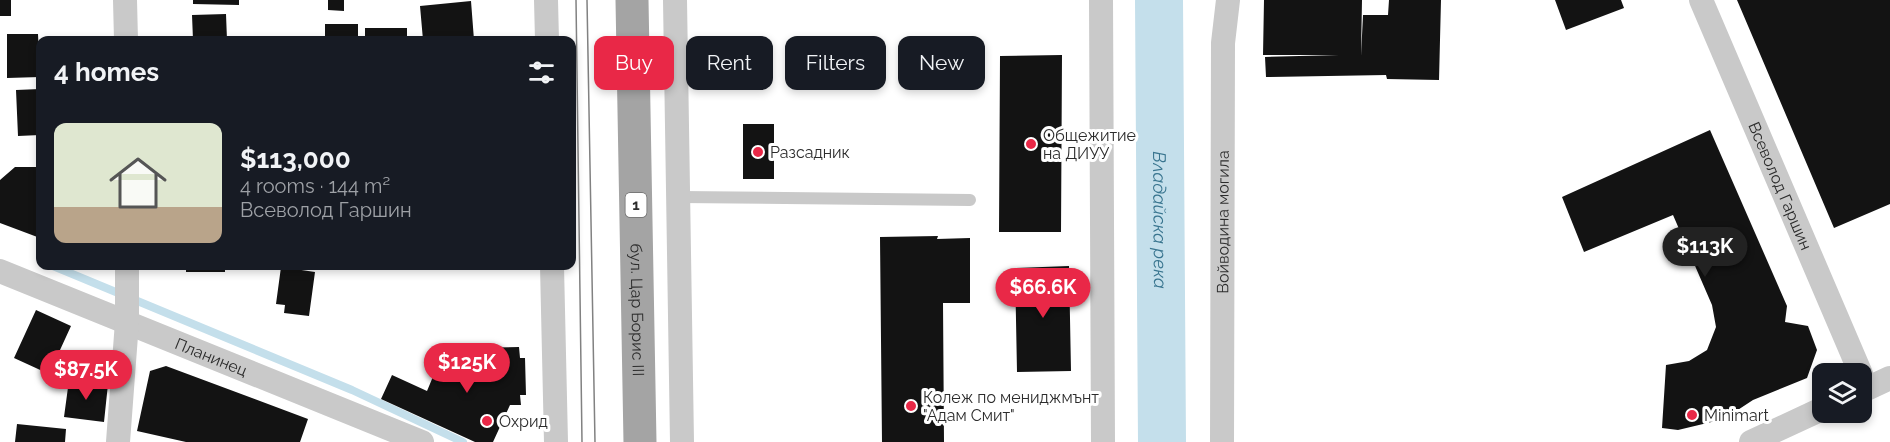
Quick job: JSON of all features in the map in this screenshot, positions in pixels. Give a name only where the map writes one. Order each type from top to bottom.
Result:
[{"type":"main road","name":"бул. Цар Борис III","points":[[632,0],[640,442]]},
{"type":"street","points":[[125,0],[126,36]]},
{"type":"street","points":[[546,0],[547,36]]},
{"type":"street","points":[[675,0],[680,197],[682,442]]},
{"type":"street","points":[[1101,0],[1103,442]]},
{"type":"street","name":"Войводина могила","points":[[1221,442],[1223,43],[1228,0]]},
{"type":"street","name":"Всеволод Гаршин","points":[[1701,0],[1855,363]]},
{"type":"street","points":[[118,442],[127,305],[127,270]]},
{"type":"street","points":[[552,270],[555,442]]},
{"type":"street","name":"Планинец","points":[[0,271],[127,305],[422,442]]},
{"type":"street","points":[[1872,381],[1890,378]]},
{"type":"street","points":[[1751,442],[1812,414]]},
{"type":"lane","points":[[680,197],[970,200]]},
{"type":"water","points":[[1147,0],[1171,0],[1170,183],[1148,183]]},
{"type":"building","points":[[0,0],[11,0],[11,16],[0,16]]},
{"type":"building","points":[[193,0],[239,0],[239,5],[193,4]]},
{"type":"building","points":[[328,0],[344,0],[344,11],[328,10]]},
{"type":"building","points":[[1264,0],[1362,0],[1361,56],[1363,15],[1388,15],[1389,0],[1441,0],[1439,80],[1387,79],[1386,75],[1266,77],[1265,57],[1339,55],[1263,55]]},
{"type":"building","points":[[1555,0],[1621,0],[1624,8],[1566,30]]},
{"type":"building","points":[[1737,0],[1890,0],[1890,204],[1834,228]]},
{"type":"building","points":[[471,1],[474,36],[423,36],[420,6]]},
{"type":"building","points":[[226,14],[227,36],[193,36],[192,15]]},
{"type":"building","points":[[325,24],[358,24],[358,36],[325,36]]},
{"type":"building","points":[[365,28],[407,28],[407,36],[365,36]]},
{"type":"building","points":[[7,34],[38,34],[36,36],[36,77],[7,78]]},
{"type":"building","name":"Общежитие на ДИУУ","points":[[1062,55],[1061,232],[999,232],[1000,56]]},
{"type":"building","points":[[36,89],[36,135],[18,136],[16,90]]},
{"type":"building","name":"Разсадник","points":[[743,124],[774,124],[774,179],[743,179]]},
{"type":"building","points":[[1710,130],[1787,306],[1785,322],[1808,326],[1817,350],[1807,378],[1753,400],[1724,419],[1678,430],[1662,428],[1666,365],[1689,361],[1707,350],[1716,327],[1712,305],[1673,215],[1584,252],[1562,197]]},
{"type":"building","points":[[15,167],[36,167],[36,236],[0,223],[0,180]]},
{"type":"building","points":[[938,236],[937,239],[970,238],[970,303],[943,303],[944,442],[882,442],[880,237]]},
{"type":"building","points":[[1069,266],[1071,371],[1017,372],[1015,268]]},
{"type":"building","points":[[186,270],[225,270],[225,272],[186,272]]},
{"type":"building","points":[[281,270],[315,272],[309,316],[284,313],[285,305],[276,304]]},
{"type":"building","points":[[36,310],[71,326],[49,374],[14,358]]},
{"type":"building","points":[[519,347],[520,358],[525,358],[526,395],[520,395],[521,405],[510,405],[493,442],[475,442],[381,399],[392,375],[427,391],[437,367],[466,379],[465,348]]},
{"type":"building","points":[[166,366],[308,419],[300,442],[186,442],[137,431],[150,371]]},
{"type":"building","points":[[69,380],[108,384],[104,422],[64,417]]},
{"type":"building","points":[[17,424],[66,429],[65,442],[15,442]]},
{"type":"waterway","name":"Владайска река","points":[[1159,0],[1162,442]]},
{"type":"waterway","points":[[63,270],[352,390],[463,442]]},
{"type":"tram line","points":[[576,0],[582,442]]},
{"type":"tram line","points":[[587,0],[595,442]]},
{"type":"place","name":"Общежитие на ДИУУ","points":[[1031,144]]},
{"type":"place","name":"Разсадник","points":[[758,152]]},
{"type":"place","name":"Колеж по мениджмънт \"Адам Смит\"","points":[[911,406]]},
{"type":"place","name":"Minimart","points":[[1692,415]]},
{"type":"place","name":"Охрид","points":[[487,421]]}]
